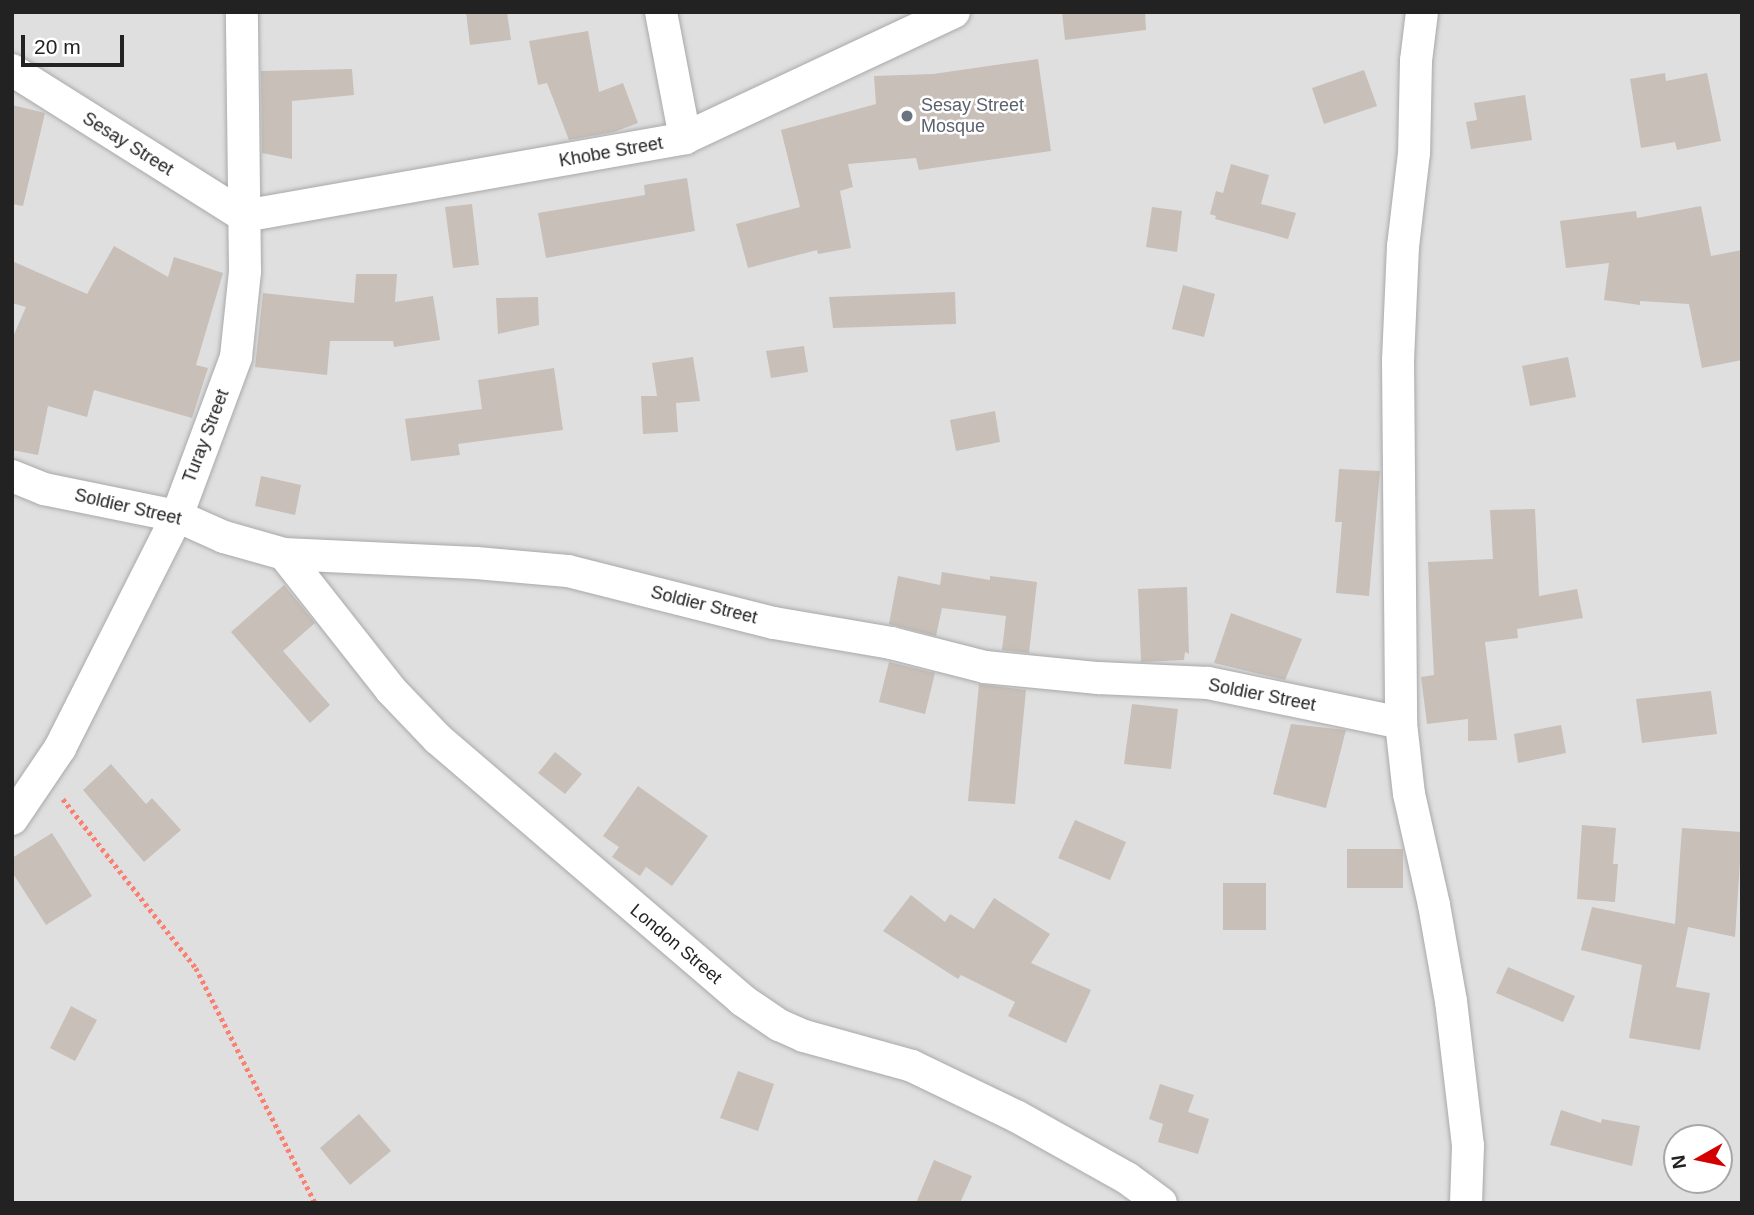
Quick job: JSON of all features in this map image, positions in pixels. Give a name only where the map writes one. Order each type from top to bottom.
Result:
[{"type":"street","name":"Turay Street","points":[[12,819],[60,748],[177,516],[236,357],[245,271],[242,12]]},
{"type":"street","points":[[661,12],[685,138]]},
{"type":"street","name":"Khobe Street","points":[[244,216],[685,138],[954,12]]},
{"type":"street","points":[[1422,12],[1416,61],[1414,153],[1403,246],[1398,360],[1401,723],[1409,794],[1434,905],[1451,1001],[1468,1146],[1466,1203]]},
{"type":"street","name":"Sesay Street","points":[[12,70],[244,216]]},
{"type":"street","name":"Soldier Street","points":[[12,476],[44,489],[177,516],[224,537],[284,554],[476,563],[568,571],[774,623],[891,643],[985,667],[1098,678],[1208,683],[1401,723]]},
{"type":"street","name":"London Street","points":[[284,554],[391,690],[438,739],[741,1000],[779,1025],[804,1036],[912,1066],[1004,1111],[1127,1178],[1161,1203]]},
{"type":"path","points":[[42,772],[196,968],[316,1203]]},
{"type":"shaded area","points":[[12,12],[1742,12],[1742,1203],[12,1203]]},
{"type":"building","points":[[466,12],[507,12],[511,40],[470,45]]},
{"type":"building","points":[[1062,12],[1145,12],[1146,30],[1065,40]]},
{"type":"building","points":[[588,31],[599,92],[623,83],[638,123],[614,132],[569,140],[547,83],[538,85],[529,41]]},
{"type":"building","points":[[1038,59],[1051,151],[919,170],[916,158],[848,164],[853,187],[840,191],[851,248],[818,254],[817,250],[748,268],[736,224],[800,207],[781,130],[876,104],[874,76],[933,74]]},
{"type":"building","points":[[352,69],[354,95],[292,101],[292,159],[262,153],[261,71]]},
{"type":"building","points":[[1364,70],[1377,106],[1324,124],[1312,88]]},
{"type":"building","points":[[1665,73],[1666,81],[1707,73],[1721,141],[1677,150],[1675,142],[1641,148],[1630,79]]},
{"type":"building","points":[[1525,95],[1532,140],[1471,149],[1466,122],[1477,120],[1474,103]]},
{"type":"building","points":[[12,105],[45,113],[23,206],[12,204]]},
{"type":"building","points":[[1231,164],[1269,175],[1261,204],[1296,213],[1288,239],[1215,219],[1216,216],[1210,214],[1216,191],[1223,193]]},
{"type":"building","points":[[687,178],[695,231],[546,258],[538,213],[645,195],[644,185]]},
{"type":"building","points":[[472,204],[479,265],[453,268],[445,207]]},
{"type":"building","points":[[1701,206],[1711,256],[1742,250],[1742,360],[1702,368],[1689,304],[1640,301],[1640,305],[1604,300],[1609,263],[1566,268],[1560,221],[1636,211],[1637,218]]},
{"type":"building","points":[[1152,207],[1182,211],[1177,252],[1146,247]]},
{"type":"building","points":[[114,246],[168,277],[174,257],[223,273],[196,365],[208,368],[192,418],[94,390],[87,417],[48,406],[38,455],[12,450],[12,339],[26,307],[12,303],[12,261],[87,294]]},
{"type":"building","points":[[356,274],[397,274],[395,302],[433,296],[440,340],[394,347],[393,341],[330,341],[327,375],[255,367],[263,293],[354,303]]},
{"type":"building","points":[[1183,285],[1215,294],[1204,337],[1172,329]]},
{"type":"building","points":[[955,292],[956,324],[833,328],[829,297]]},
{"type":"building","points":[[538,297],[539,325],[498,334],[496,298]]},
{"type":"building","points":[[804,346],[808,372],[771,378],[766,351]]},
{"type":"building","points":[[693,357],[700,401],[676,403],[678,432],[643,434],[641,396],[657,396],[652,363]]},
{"type":"building","points":[[1568,357],[1576,397],[1530,406],[1522,366]]},
{"type":"building","points":[[554,368],[563,430],[458,444],[460,455],[411,461],[405,419],[482,409],[478,380]]},
{"type":"building","points":[[995,411],[1000,442],[956,451],[950,420]]},
{"type":"building","points":[[1339,469],[1380,471],[1369,596],[1336,593],[1342,522],[1335,522]]},
{"type":"building","points":[[261,476],[301,485],[295,515],[255,506]]},
{"type":"building","points":[[1535,509],[1539,596],[1577,589],[1583,618],[1517,629],[1518,638],[1485,642],[1497,740],[1468,741],[1468,719],[1427,724],[1421,677],[1434,675],[1428,562],[1493,559],[1490,510]]},
{"type":"building","points":[[942,572],[990,580],[990,576],[1037,582],[1029,653],[1002,650],[1006,616],[942,608],[936,636],[889,624],[898,576],[940,585]]},
{"type":"building","points":[[284,585],[315,623],[283,651],[330,705],[310,723],[231,632]]},
{"type":"building","points":[[1187,587],[1189,654],[1185,652],[1184,660],[1141,662],[1138,589]]},
{"type":"building","points":[[1231,613],[1302,639],[1285,680],[1214,663]]},
{"type":"building","points":[[889,662],[935,673],[925,714],[879,702]]},
{"type":"building","points":[[979,684],[1026,690],[1015,804],[968,801]]},
{"type":"building","points":[[1711,691],[1717,734],[1642,743],[1636,699]]},
{"type":"building","points":[[1132,704],[1178,709],[1171,769],[1124,764]]},
{"type":"building","points":[[1291,724],[1346,730],[1326,808],[1273,794]]},
{"type":"building","points":[[1561,725],[1566,753],[1518,763],[1514,734]]},
{"type":"building","points":[[555,752],[582,774],[565,794],[538,773]]},
{"type":"building","points":[[111,764],[146,804],[152,798],[181,830],[144,862],[83,790]]},
{"type":"building","points":[[638,786],[708,836],[672,886],[646,867],[640,876],[612,857],[619,847],[603,836]]},
{"type":"building","points":[[1075,820],[1126,842],[1110,880],[1058,858]]},
{"type":"building","points":[[1582,825],[1616,828],[1613,864],[1618,864],[1615,902],[1577,899]]},
{"type":"building","points":[[1682,828],[1742,832],[1735,937],[1688,927],[1676,987],[1710,993],[1700,1050],[1629,1038],[1642,965],[1581,950],[1592,907],[1675,924]]},
{"type":"building","points":[[52,833],[92,896],[46,925],[12,872],[12,858]]},
{"type":"building","points":[[1347,849],[1403,849],[1403,888],[1347,888]]},
{"type":"building","points":[[1223,883],[1266,883],[1266,930],[1223,930]]},
{"type":"building","points":[[911,895],[945,922],[950,914],[974,929],[994,898],[1050,934],[1031,963],[1091,990],[1066,1043],[1008,1016],[1015,1002],[961,975],[958,979],[883,931]]},
{"type":"building","points":[[1508,967],[1575,996],[1563,1022],[1496,993]]},
{"type":"building","points":[[71,1006],[97,1020],[75,1061],[50,1048]]},
{"type":"building","points":[[738,1071],[774,1084],[758,1131],[720,1118]]},
{"type":"building","points":[[1160,1084],[1194,1095],[1188,1112],[1209,1119],[1198,1154],[1158,1142],[1163,1124],[1149,1119]]},
{"type":"building","points":[[1561,1110],[1601,1123],[1602,1119],[1640,1126],[1632,1166],[1550,1145]]},
{"type":"building","points":[[359,1114],[391,1151],[350,1185],[320,1148]]},
{"type":"building","points":[[934,1160],[972,1176],[960,1203],[916,1203]]},
{"type":"place","name":"Sesay Street Mosque","points":[[907,116]]}]
